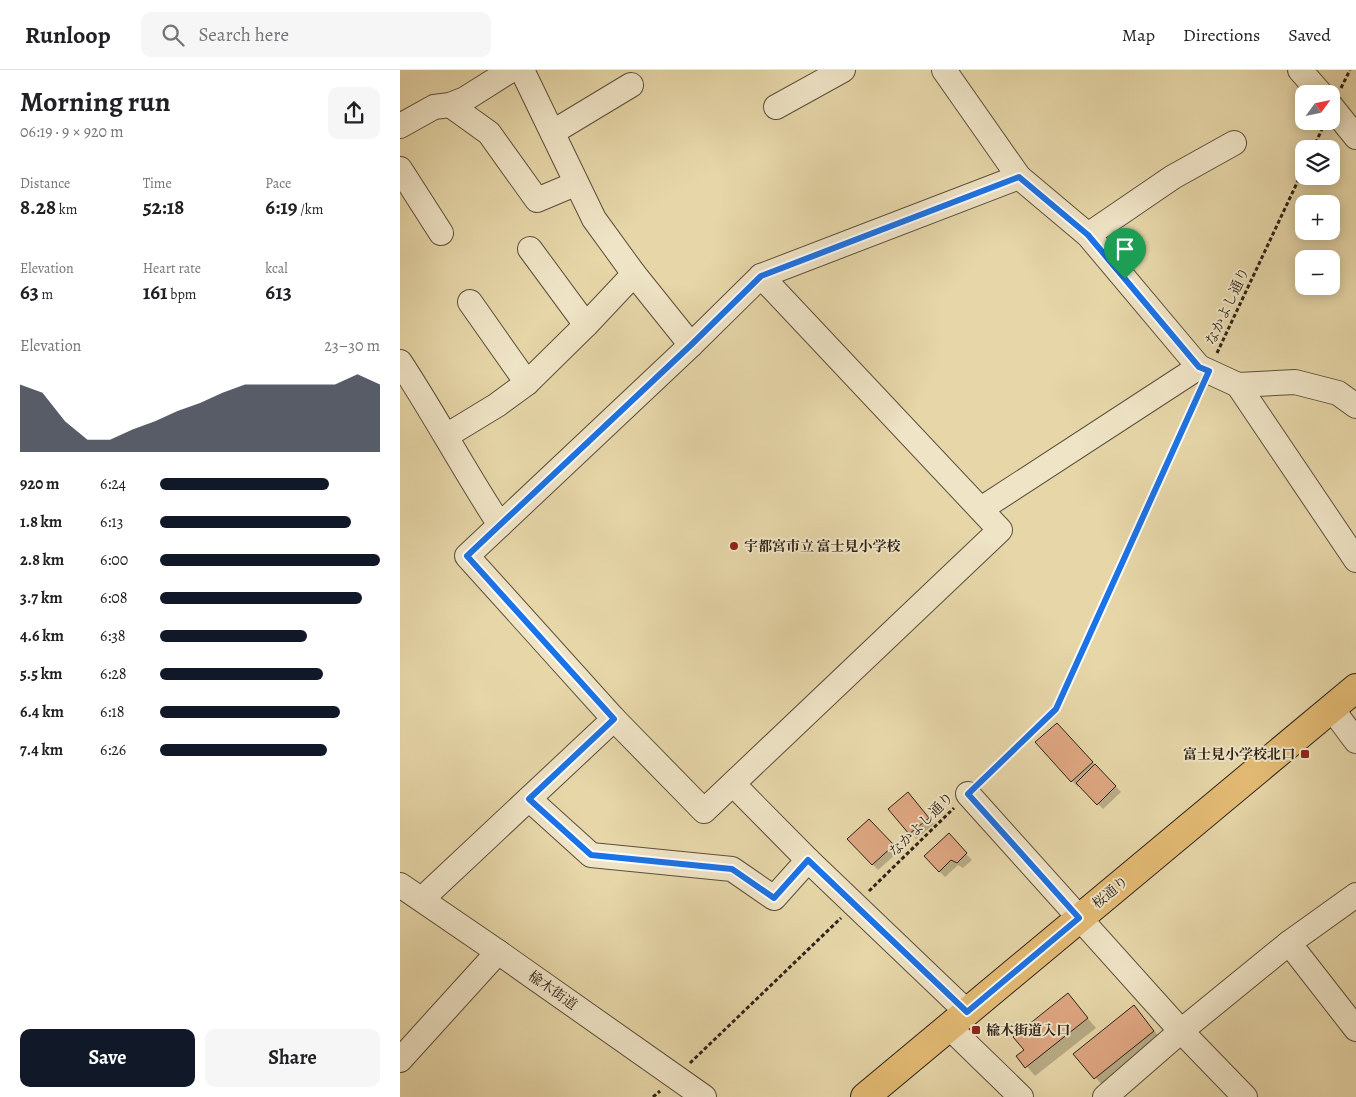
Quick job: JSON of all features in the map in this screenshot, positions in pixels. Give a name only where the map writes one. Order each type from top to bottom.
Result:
[{"type":"main road","name":"桜通り","points":[[865,1097],[1356,688]]},
{"type":"street","points":[[400,126],[434,107],[450,105],[465,100],[511,70]]},
{"type":"street","points":[[522,70],[594,219],[634,274],[691,345]]},
{"type":"street","points":[[776,108],[843,70]]},
{"type":"street","points":[[944,70],[1019,177],[1088,235],[1204,369],[1238,385],[1295,382],[1338,393],[1356,406]]},
{"type":"street","points":[[1300,70],[1313,85]]},
{"type":"street","points":[[553,132],[631,85]]},
{"type":"street","points":[[450,105],[489,133],[537,200],[576,184]]},
{"type":"street","points":[[1340,117],[1356,137]]},
{"type":"street","points":[[1088,235],[1173,177],[1234,143]]},
{"type":"street","points":[[400,169],[442,233]]},
{"type":"street","points":[[761,276],[1000,530],[704,810],[614,719],[467,556],[691,345],[761,276],[1019,177]]},
{"type":"street","points":[[530,249],[586,325]]},
{"type":"street","points":[[446,436],[497,405],[527,383],[634,274]]},
{"type":"street","points":[[470,302],[527,383]]},
{"type":"street","points":[[400,362],[500,525]]},
{"type":"street","points":[[981,509],[1204,369]]},
{"type":"street","points":[[1238,385],[1356,560]]},
{"type":"street","points":[[1332,709],[1356,741]]},
{"type":"street","points":[[422,898],[614,719]]},
{"type":"street","points":[[733,784],[855,905],[958,1020],[1021,1097]]},
{"type":"street","points":[[968,794],[1181,1030],[1245,1097]]},
{"type":"street","points":[[529,799],[591,855],[732,869],[774,898],[808,860]]},
{"type":"street","name":"楡木街道","points":[[400,885],[422,898],[704,1097]]},
{"type":"street","points":[[1105,1097],[1181,1030],[1289,943],[1356,895]]},
{"type":"street","points":[[1289,943],[1356,1029]]},
{"type":"street","points":[[400,1060],[498,952]]},
{"type":"path","name":"なかよし通り","points":[[653,1097],[855,905],[1056,709],[1204,369],[1296,185]]},
{"type":"building","points":[[1057,723],[1093,762],[1071,782],[1035,742]]},
{"type":"building","points":[[1095,764],[1116,786],[1097,805],[1076,783]]},
{"type":"building","points":[[908,792],[929,818],[909,834],[888,809]]},
{"type":"building","points":[[869,819],[894,845],[872,865],[847,839]]},
{"type":"building","points":[[949,833],[967,853],[957,863],[951,860],[939,872],[924,856]]},
{"type":"building","points":[[1068,993],[1088,1018],[1025,1068],[1016,1056],[1024,1050],[1013,1037]]},
{"type":"building","points":[[1134,1005],[1154,1031],[1094,1079],[1073,1054]]},
{"type":"place","name":"宇都宮市立 富士見小学校","points":[[734,546]]},
{"type":"place","name":"富士見小学校北口","points":[[1305,754]]},
{"type":"place","name":"楡木街道入口","points":[[976,1030]]},
{"type":"route","points":[[1019,177],[1088,235],[1125,279],[1199,367],[1209,371],[1056,709],[968,794],[1079,918],[967,1012],[808,860],[774,898],[732,869],[591,855],[529,799],[614,719],[467,556],[691,345],[761,276],[1019,177]]}]
